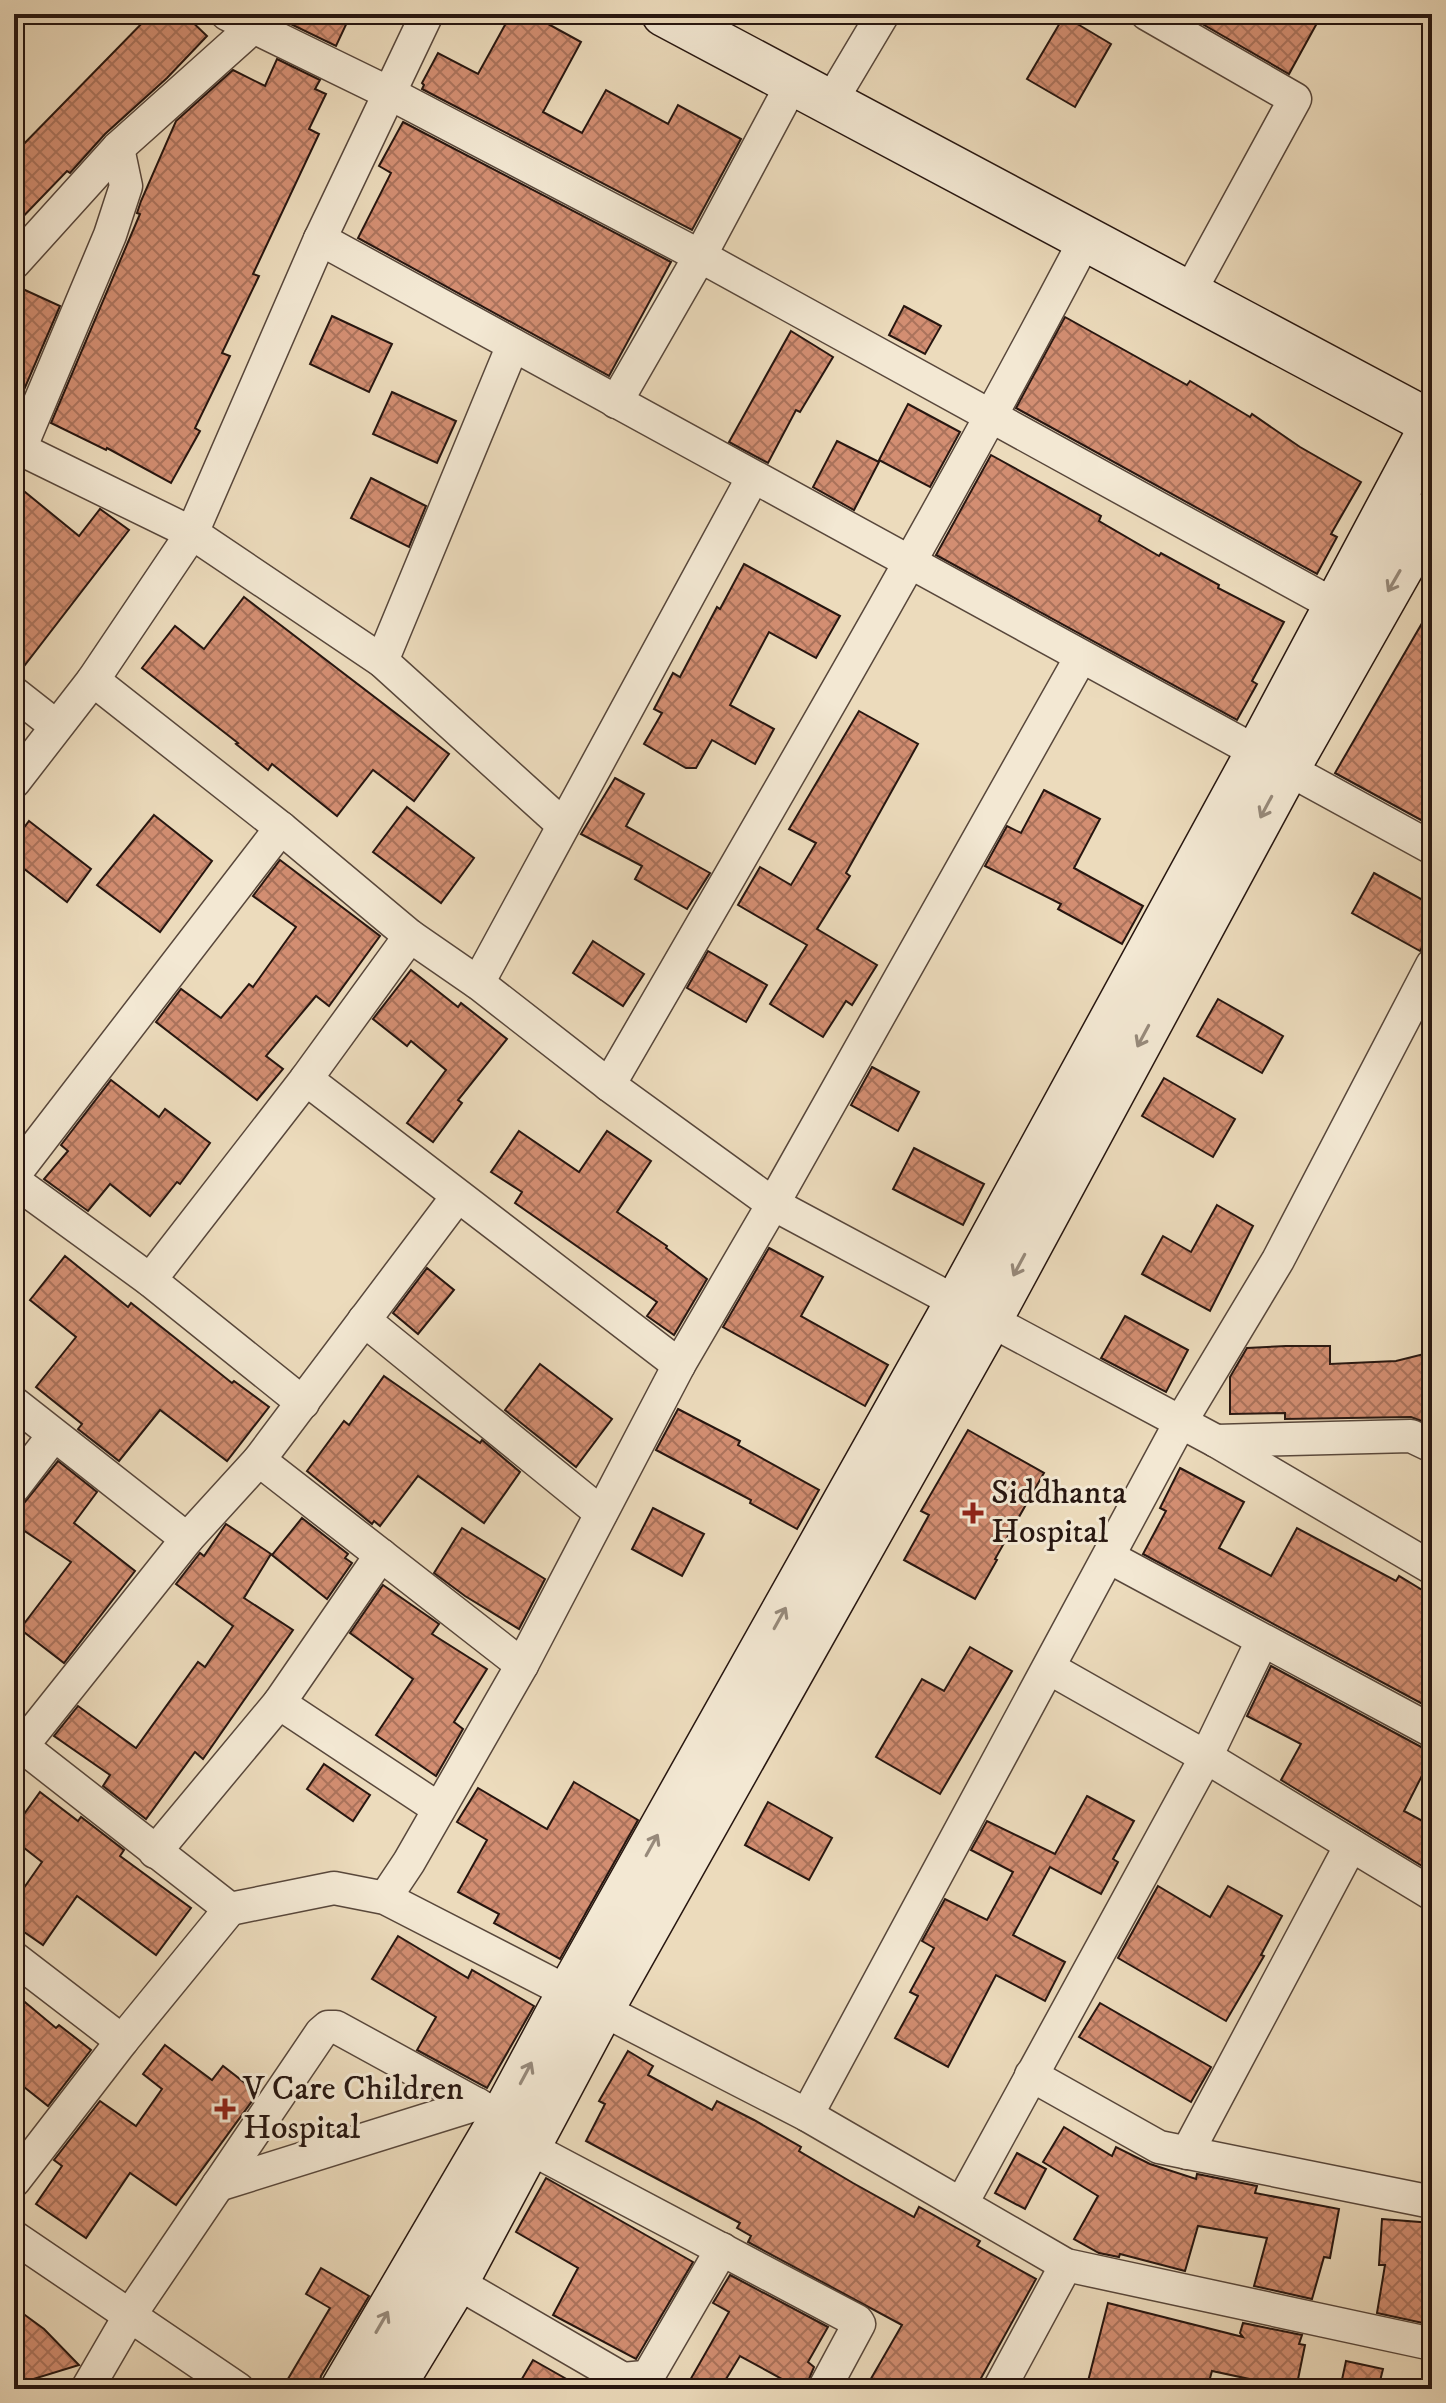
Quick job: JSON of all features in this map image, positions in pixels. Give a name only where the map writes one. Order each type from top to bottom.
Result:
[{"type":"street","points":[[14,782],[93,680],[192,533],[320,239],[427,14]]},
{"type":"street","points":[[664,14],[1189,293],[1428,428],[1336,606],[1272,762]]},
{"type":"street","points":[[616,402],[700,256],[811,94],[883,14]]},
{"type":"street","points":[[1147,14],[1295,99],[1189,293]]},
{"type":"street","points":[[14,263],[118,148],[240,21],[389,93],[700,256],[1336,606]]},
{"type":"street","points":[[118,148],[126,186],[110,235],[17,447],[192,533],[382,661],[562,824]]},
{"type":"street","points":[[609,1085],[911,563],[1086,238]]},
{"type":"street","points":[[320,239],[1432,848]]},
{"type":"street","points":[[382,661],[513,345]]},
{"type":"street","points":[[478,983],[753,477]]},
{"type":"street","points":[[343,2389],[503,2123],[585,2002],[974,1310],[1272,762],[1432,513]]},
{"type":"street","points":[[385,1898],[522,1665],[679,1365],[1081,657]]},
{"type":"street","points":[[93,680],[281,828],[410,936],[478,983],[609,1085],[773,1204],[1216,1441],[1432,1568]]},
{"type":"street","points":[[14,693],[56,726]]},
{"type":"street","points":[[281,828],[14,1178],[150,1280],[303,1403]]},
{"type":"street","points":[[150,1280],[306,1079],[410,936]]},
{"type":"street","points":[[807,2115],[1180,1423],[1278,1260],[1432,965]]},
{"type":"street","points":[[306,1079],[679,1365]]},
{"type":"street","points":[[230,1909],[18,1743],[187,1539],[259,1460],[457,1197]]},
{"type":"street","points":[[364,1320],[601,1513]]},
{"type":"street","points":[[14,1403],[187,1539]]},
{"type":"street","points":[[14,1487],[53,1436]]},
{"type":"street","points":[[1216,1441],[1411,1436],[1432,1446]]},
{"type":"street","points":[[259,1460],[522,1665]]},
{"type":"street","points":[[155,1852],[279,1703],[381,1555]]},
{"type":"street","points":[[1109,1557],[1432,1731]]},
{"type":"street","points":[[962,2203],[1206,1757],[1262,1641]]},
{"type":"street","points":[[1049,1668],[1206,1757],[1432,1894]]},
{"type":"street","points":[[279,1703],[439,1809]]},
{"type":"street","points":[[1187,2153],[1351,1845]]},
{"type":"street","points":[[14,2181],[122,2041],[230,1909],[334,1888],[385,1898],[807,2115],[1066,2265],[1432,2344]]},
{"type":"street","points":[[14,1958],[122,2041]]},
{"type":"street","points":[[87,2389],[130,2315],[321,2033],[328,2027],[336,2027],[722,2249],[857,2321],[859,2324],[824,2389]]},
{"type":"street","points":[[1031,2075],[1159,2147],[1432,2202]]},
{"type":"street","points":[[218,2185],[503,2123]]},
{"type":"street","points":[[391,2389],[456,2282],[503,2123]]},
{"type":"street","points":[[14,2237],[238,2389]]},
{"type":"street","points":[[456,2282],[620,2384],[650,2373],[722,2249]]},
{"type":"street","points":[[999,2389],[1066,2265]]},
{"type":"building","points":[[151,14],[184,14],[207,36],[14,226],[14,154]]},
{"type":"building","points":[[270,14],[351,14],[336,46]]},
{"type":"building","points":[[511,14],[530,14],[581,42],[543,112],[582,133],[606,90],[668,124],[678,105],[741,139],[692,230],[422,89],[422,83],[438,53],[478,74]]},
{"type":"building","points":[[1185,14],[1322,14],[1289,74]]},
{"type":"building","points":[[1064,16],[1111,44],[1075,107],[1027,79]]},
{"type":"building","points":[[277,59],[320,80],[315,89],[326,94],[309,129],[319,134],[253,274],[259,276],[222,353],[230,356],[195,428],[200,431],[171,483],[107,448],[51,423],[176,121],[233,70],[265,86]]},
{"type":"building","points":[[403,122],[671,262],[609,376],[358,238],[391,173],[379,166]]},
{"type":"building","points":[[14,285],[60,306],[17,406],[14,405]]},
{"type":"building","points":[[904,306],[941,326],[925,354],[889,335]]},
{"type":"building","points":[[332,316],[392,344],[369,392],[310,364]]},
{"type":"building","points":[[1065,317],[1187,385],[1190,381],[1250,417],[1252,414],[1300,447],[1361,482],[1331,534],[1337,537],[1317,574],[1016,408]]},
{"type":"building","points":[[791,331],[833,357],[800,412],[796,410],[768,463],[729,442]]},
{"type":"building","points":[[392,392],[456,421],[437,463],[373,434]]},
{"type":"building","points":[[908,404],[960,432],[930,487],[879,460]]},
{"type":"building","points":[[837,441],[879,462],[854,510],[813,487]]},
{"type":"building","points":[[991,455],[1101,516],[1099,521],[1159,556],[1161,553],[1219,585],[1218,588],[1284,622],[1252,681],[1257,684],[1237,720],[936,555]]},
{"type":"building","points":[[371,478],[426,506],[409,547],[351,518]]},
{"type":"building","points":[[14,483],[79,536],[100,509],[129,530],[18,674],[14,674]]},
{"type":"building","points":[[744,564],[840,616],[816,658],[769,632],[730,705],[774,729],[755,764],[712,740],[696,768],[686,768],[644,744],[662,713],[654,709],[673,673],[680,677]]},
{"type":"building","points":[[244,597],[449,754],[414,801],[373,770],[337,816],[272,764],[268,770],[142,668],[175,626],[204,649]]},
{"type":"building","points":[[1432,606],[1432,826],[1335,773]]},
{"type":"building","points":[[859,711],[918,744],[846,873],[850,876],[817,929],[877,965],[852,1005],[846,1001],[823,1037],[770,1004],[807,945],[738,905],[760,867],[791,885],[816,843],[789,829]]},
{"type":"building","points":[[615,778],[644,794],[626,826],[710,873],[687,909],[635,879],[642,866],[581,834]]},
{"type":"building","points":[[1044,790],[1100,819],[1074,868],[1143,906],[1122,944],[1058,909],[1061,904],[985,866],[1007,826],[1021,833]]},
{"type":"building","points":[[407,807],[474,858],[441,903],[373,852]]},
{"type":"building","points":[[154,815],[212,861],[160,932],[97,885]]},
{"type":"building","points":[[29,821],[91,869],[67,902],[14,861],[14,841]]},
{"type":"building","points":[[280,860],[380,936],[329,1006],[316,996],[266,1056],[283,1069],[257,1100],[156,1022],[181,989],[221,1018],[249,984],[253,987],[296,927],[253,896]]},
{"type":"building","points":[[1374,873],[1432,905],[1432,930],[1420,951],[1352,913]]},
{"type":"building","points":[[593,941],[644,974],[623,1006],[573,973]]},
{"type":"building","points":[[708,951],[767,985],[746,1022],[687,988]]},
{"type":"building","points":[[411,970],[458,1007],[461,1003],[507,1039],[458,1100],[462,1103],[433,1142],[407,1123],[446,1070],[411,1041],[407,1046],[373,1019]]},
{"type":"building","points":[[1218,999],[1283,1036],[1262,1073],[1197,1036]]},
{"type":"building","points":[[872,1067],[919,1092],[898,1131],[851,1105]]},
{"type":"building","points":[[1164,1078],[1235,1119],[1213,1157],[1142,1116]]},
{"type":"building","points":[[111,1080],[159,1117],[165,1109],[210,1143],[180,1184],[177,1182],[150,1216],[110,1184],[88,1211],[44,1179],[68,1151],[61,1145]]},
{"type":"building","points":[[519,1131],[579,1172],[607,1131],[651,1161],[617,1212],[667,1246],[707,1279],[674,1335],[647,1316],[657,1302],[515,1203],[522,1192],[491,1172]]},
{"type":"building","points":[[914,1148],[984,1184],[963,1225],[893,1189]]},
{"type":"building","points":[[1217,1205],[1253,1226],[1210,1311],[1142,1274],[1163,1236],[1191,1252]]},
{"type":"building","points":[[769,1248],[823,1277],[801,1316],[888,1365],[865,1406],[723,1327]]},
{"type":"building","points":[[65,1256],[128,1307],[131,1303],[232,1383],[234,1381],[269,1407],[227,1461],[160,1410],[119,1461],[78,1429],[82,1424],[36,1387],[76,1337],[30,1300]]},
{"type":"building","points":[[427,1268],[454,1290],[418,1334],[393,1313]]},
{"type":"building","points":[[1125,1316],[1188,1350],[1166,1392],[1101,1358]]},
{"type":"building","points":[[1330,1346],[1330,1364],[1396,1361],[1432,1352],[1432,1425],[1411,1417],[1285,1419],[1285,1413],[1230,1414],[1230,1377],[1247,1348]]},
{"type":"building","points":[[540,1364],[612,1419],[576,1467],[505,1410]]},
{"type":"building","points":[[384,1376],[480,1443],[482,1440],[520,1472],[484,1523],[418,1476],[380,1526],[374,1521],[372,1524],[307,1471],[344,1421],[349,1425]]},
{"type":"building","points":[[678,1409],[740,1441],[738,1445],[819,1490],[797,1529],[750,1503],[751,1500],[656,1450]]},
{"type":"building","points":[[968,1430],[1044,1473],[975,1599],[904,1560],[929,1515],[921,1511]]},
{"type":"building","points":[[58,1461],[97,1492],[74,1523],[135,1571],[64,1663],[20,1629],[71,1562],[14,1524],[14,1517]]},
{"type":"building","points":[[1180,1468],[1244,1502],[1219,1548],[1271,1576],[1297,1528],[1396,1581],[1399,1576],[1432,1596],[1432,1709],[1143,1554],[1166,1511],[1160,1508]]},
{"type":"building","points":[[653,1508],[704,1534],[682,1576],[632,1549]]},
{"type":"building","points":[[302,1518],[348,1554],[345,1558],[352,1563],[327,1599],[272,1555]]},
{"type":"building","points":[[226,1524],[271,1554],[244,1598],[293,1630],[203,1759],[195,1752],[146,1819],[103,1786],[110,1775],[54,1736],[78,1706],[136,1748],[198,1662],[205,1667],[233,1626],[176,1584],[200,1553],[204,1556]]},
{"type":"building","points":[[462,1528],[545,1579],[519,1629],[434,1573]]},
{"type":"building","points":[[383,1585],[439,1624],[432,1634],[487,1669],[454,1722],[463,1729],[436,1776],[376,1735],[413,1679],[350,1633]]},
{"type":"building","points":[[970,1647],[1012,1671],[940,1794],[876,1757],[922,1679],[944,1691]]},
{"type":"building","points":[[1271,1666],[1432,1750],[1432,1756],[1404,1811],[1432,1826],[1432,1872],[1281,1780],[1301,1744],[1247,1716]]},
{"type":"building","points":[[324,1764],[370,1795],[353,1821],[307,1789]]},
{"type":"building","points":[[574,1782],[638,1820],[560,1959],[494,1923],[499,1914],[458,1892],[487,1840],[457,1822],[478,1788],[547,1829]]},
{"type":"building","points":[[40,1792],[78,1821],[81,1817],[124,1850],[120,1856],[191,1908],[156,1955],[77,1896],[43,1945],[14,1925],[14,1902],[42,1862],[14,1840],[14,1828]]},
{"type":"building","points":[[1087,1796],[1134,1821],[1113,1859],[1118,1862],[1101,1894],[1050,1867],[1013,1935],[1065,1962],[1045,2001],[996,1975],[948,2067],[895,2038],[918,1996],[910,1992],[934,1948],[922,1941],[945,1899],[987,1920],[1013,1872],[971,1850],[987,1821],[1055,1854]]},
{"type":"building","points":[[768,1802],[832,1838],[809,1880],[745,1845]]},
{"type":"building","points":[[1158,1886],[1210,1917],[1228,1886],[1282,1916],[1261,1955],[1264,1956],[1226,2021],[1118,1958]]},
{"type":"building","points":[[398,1936],[468,1978],[472,1970],[534,2006],[487,2088],[417,2050],[436,2017],[372,1979]]},
{"type":"building","points":[[14,1993],[56,2028],[59,2025],[91,2050],[48,2106],[14,2079]]},
{"type":"building","points":[[1100,2003],[1211,2067],[1191,2102],[1079,2037]]},
{"type":"building","points":[[165,2045],[212,2080],[223,2066],[258,2093],[176,2205],[130,2173],[86,2238],[36,2204],[62,2166],[54,2160],[100,2101],[136,2126],[162,2089],[143,2074]]},
{"type":"building","points":[[628,2051],[653,2066],[648,2075],[712,2110],[717,2101],[754,2120],[801,2147],[799,2151],[853,2183],[914,2217],[919,2207],[980,2241],[977,2246],[1036,2279],[975,2389],[865,2389],[902,2325],[748,2242],[751,2236],[737,2228],[740,2223],[586,2141],[605,2104],[599,2101]]},
{"type":"building","points":[[1064,2127],[1112,2156],[1116,2147],[1150,2164],[1196,2179],[1197,2174],[1257,2186],[1255,2193],[1339,2209],[1330,2258],[1324,2257],[1312,2299],[1254,2286],[1267,2238],[1198,2226],[1185,2271],[1120,2254],[1119,2257],[1099,2253],[1074,2239],[1098,2196],[1043,2162]]},
{"type":"building","points":[[1017,2153],[1046,2169],[1025,2209],[995,2193]]},
{"type":"building","points":[[546,2178],[693,2262],[636,2359],[553,2315],[578,2268],[516,2232]]},
{"type":"building","points":[[1382,2219],[1432,2223],[1432,2325],[1377,2313],[1385,2265],[1379,2265]]},
{"type":"building","points":[[321,2268],[369,2296],[321,2376],[318,2389],[282,2389],[330,2308],[306,2294]]},
{"type":"building","points":[[730,2275],[828,2327],[808,2362],[814,2367],[805,2389],[740,2356],[720,2389],[685,2389],[729,2312],[713,2303]]},
{"type":"building","points":[[1108,2303],[1243,2337],[1240,2333],[1243,2323],[1302,2335],[1299,2344],[1305,2345],[1296,2389],[1212,2371],[1207,2389],[1086,2389]]},
{"type":"building","points":[[14,2307],[44,2329],[79,2365],[14,2385]]},
{"type":"building","points":[[533,2360],[584,2389],[516,2389]]},
{"type":"building","points":[[1346,2361],[1383,2369],[1378,2389],[1340,2389]]},
{"type":"place","name":"Siddhanta Hospital","points":[[973,1513]]},
{"type":"place","name":"V Care Children Hospital","points":[[225,2109]]}]
